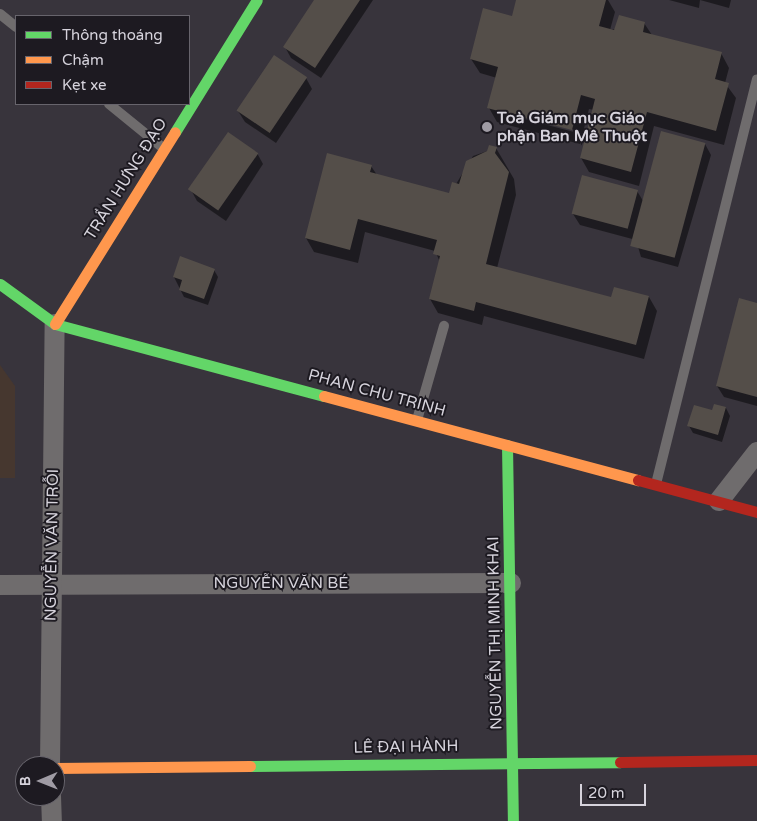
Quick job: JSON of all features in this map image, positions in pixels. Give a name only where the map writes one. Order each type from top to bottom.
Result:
[{"type":"street","name":"TRẦN HƯNG ĐẠO","points":[[55,324],[257,0]]},
{"type":"street","name":"PHAN CHU TRINH","points":[[0,284],[55,324],[757,512]]},
{"type":"street","name":"NGUYỄN VĂN TRỖI","points":[[50,756],[50,584],[55,324]]},
{"type":"street","name":"NGUYỄN THỊ MINH KHAI","points":[[508,445],[513,821]]},
{"type":"street","points":[[719,501],[757,452]]},
{"type":"street","name":"NGUYỄN VĂN BÉ","points":[[0,585],[511,583]]},
{"type":"street","name":"LÊ ĐẠI HÀNH","points":[[65,768],[757,760]]},
{"type":"street","points":[[51,806],[52,821]]},
{"type":"lane","points":[[0,14],[15,26]]},
{"type":"lane","points":[[656,484],[757,79]]},
{"type":"lane","points":[[110,105],[164,149]]},
{"type":"lane","points":[[416,421],[444,326]]},
{"type":"shaded area","points":[[0,365],[15,386],[15,478],[0,478]]},
{"type":"building","points":[[314,0],[360,0],[315,68],[283,47]]},
{"type":"building","points":[[516,0],[606,0],[599,26],[614,30],[619,15],[645,22],[643,32],[722,52],[715,79],[729,83],[716,131],[647,112],[631,172],[580,158],[595,99],[581,95],[572,130],[487,108],[498,67],[470,59],[483,8],[512,16]]},
{"type":"building","points":[[274,55],[307,77],[270,133],[237,111]]},
{"type":"building","points":[[661,131],[705,143],[675,258],[630,246]]},
{"type":"building","points":[[228,132],[258,153],[218,211],[188,189]]},
{"type":"building","points":[[489,145],[497,147],[495,153],[509,172],[486,264],[611,297],[614,287],[649,296],[636,345],[476,302],[474,311],[429,299],[440,256],[433,254],[437,240],[358,219],[350,250],[305,238],[327,153],[372,165],[370,172],[449,193],[452,182],[459,184],[466,161],[487,151]]},
{"type":"building","points":[[582,175],[638,190],[628,229],[572,214]]},
{"type":"building","points":[[180,256],[215,269],[204,299],[179,290],[182,280],[173,277]]},
{"type":"building","points":[[739,298],[757,303],[757,397],[716,386]]},
{"type":"building","points":[[714,404],[726,407],[718,435],[687,426],[694,405],[712,410]]},
{"type":"traffic: fast","points":[[175,132],[257,0]]},
{"type":"traffic: fast","points":[[0,284],[55,324],[324,396]]},
{"type":"traffic: fast","points":[[507,445],[513,821]]},
{"type":"traffic: fast","points":[[250,766],[620,762]]},
{"type":"traffic: slow","points":[[55,324],[175,132]]},
{"type":"traffic: slow","points":[[324,396],[638,480]]},
{"type":"traffic: slow","points":[[65,768],[250,766]]},
{"type":"traffic: jam","points":[[638,480],[757,512]]},
{"type":"traffic: jam","points":[[620,762],[757,760]]},
{"type":"place","name":"Toà Giám mục Giáo phận Ban Mê Thuột","points":[[487,127]]}]
